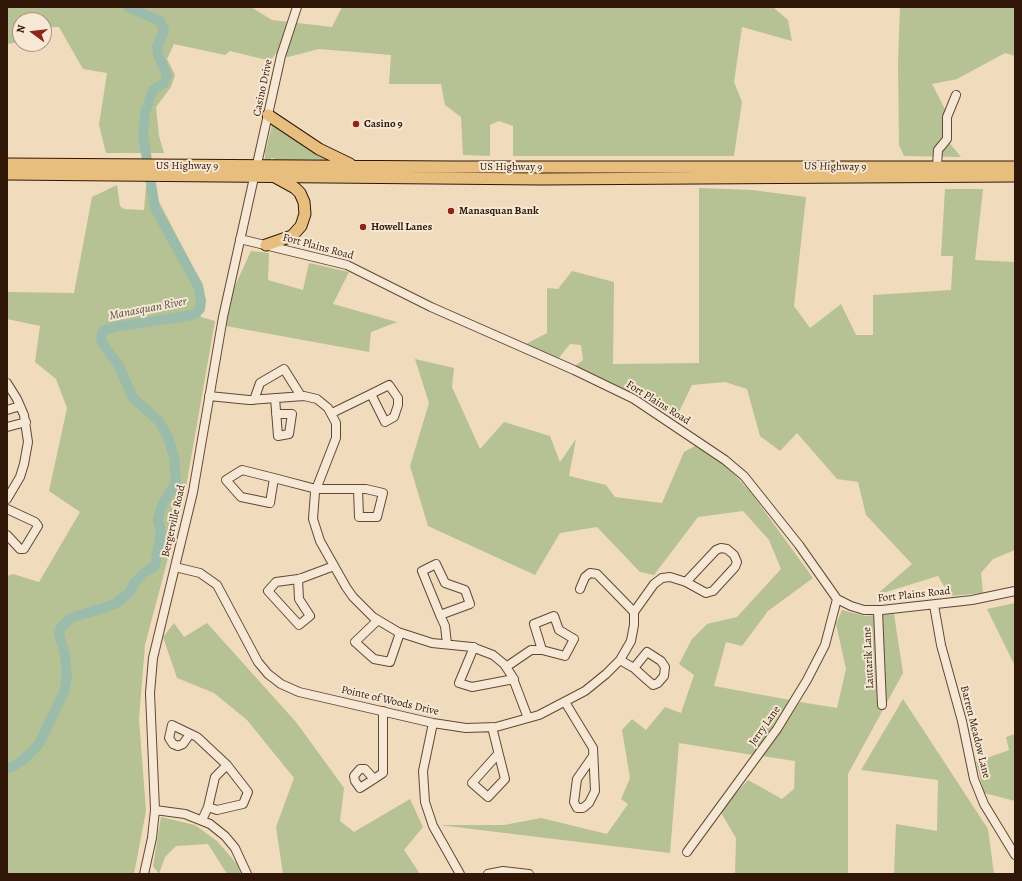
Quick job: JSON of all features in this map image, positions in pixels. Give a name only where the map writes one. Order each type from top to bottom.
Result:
[{"type":"highway","points":[[268,115],[319,149],[336,158],[358,166]]},
{"type":"highway","name":"US Highway 9","points":[[7,164],[124,170]]},
{"type":"highway","name":"US Highway 9","points":[[7,174],[124,170],[256,171],[358,166],[1015,167]]},
{"type":"highway","name":"US Highway 9","points":[[256,171],[272,176],[541,179],[1015,176]]},
{"type":"highway","points":[[266,245],[292,236],[301,226],[305,214],[304,202],[300,193],[295,188],[272,176]]},
{"type":"street","name":"Casino Drive","points":[[256,171],[281,56],[296,7]]},
{"type":"street","points":[[937,166],[938,150],[947,139],[947,117],[956,95]]},
{"type":"street","name":"Bergerville Road","points":[[144,874],[152,838],[155,810],[150,677],[156,639],[191,498],[223,317],[256,171]]},
{"type":"street","name":"Fort Plains Road","points":[[240,239],[347,265],[438,310],[597,380],[646,406],[725,460],[744,476],[790,533],[837,599],[859,609],[878,611],[934,605],[1015,591]]},
{"type":"street","points":[[258,399],[260,383],[284,369],[301,396]]},
{"type":"street","points":[[7,384],[20,406],[26,422],[28,442],[24,464],[14,488],[7,499]]},
{"type":"street","points":[[332,413],[371,394]]},
{"type":"street","points":[[209,396],[239,400],[301,396],[317,399],[323,403],[332,413],[336,423],[336,438],[316,489],[312,512],[314,527],[334,566],[353,597],[378,620],[400,633],[421,640],[474,647],[493,655],[506,667],[514,679],[528,718]]},
{"type":"street","points":[[275,398],[276,414]]},
{"type":"street","points":[[7,410],[20,406]]},
{"type":"street","points":[[7,427],[26,422]]},
{"type":"street","points":[[274,478],[270,503],[241,497],[226,480],[242,470],[274,478],[316,489],[358,489]]},
{"type":"street","points":[[7,509],[35,522],[38,526],[24,549],[20,549],[7,535]]},
{"type":"street","points":[[580,589],[585,577],[590,573],[597,574],[634,612],[654,584],[662,578],[670,576],[686,582],[706,593],[713,592],[735,567],[737,562],[734,554],[727,549],[721,548],[716,550],[686,582]]},
{"type":"street","points":[[440,615],[470,604],[465,590],[445,583],[436,564],[422,571],[440,615],[445,626],[447,644]]},
{"type":"street","name":"Pointe of Woods Drive","points":[[175,566],[200,573],[216,585],[258,662],[274,679],[300,692],[433,723],[466,728],[492,727],[528,718],[565,702],[596,682],[620,660],[631,641],[634,612]]},
{"type":"street","points":[[298,578],[299,599],[310,616],[299,625],[268,591],[276,582],[298,578],[334,566]]},
{"type":"street","name":"Jerry Lane","points":[[687,852],[777,729],[807,680],[825,645],[837,599]]},
{"type":"street","name":"Barren Meadow Lane","points":[[934,605],[941,645],[962,720],[974,778],[984,804],[1015,855]]},
{"type":"street","name":"Lautarik Lane","points":[[878,611],[882,705]]},
{"type":"street","points":[[506,667],[531,650],[542,650],[565,656],[574,639],[559,630],[554,616],[534,624],[542,650]]},
{"type":"street","points":[[378,620],[355,642],[374,659],[390,662],[400,633]]},
{"type":"street","points":[[474,647],[459,683],[472,687],[514,679]]},
{"type":"street","points":[[620,660],[634,668]]},
{"type":"street","points":[[565,702],[593,748],[595,791],[589,803],[583,808],[577,808],[574,802],[577,779],[593,756]]},
{"type":"street","points":[[374,779],[383,773],[382,711]]},
{"type":"street","points":[[433,723],[423,771],[425,802],[433,826],[460,874]]},
{"type":"street","points":[[492,727],[505,779],[488,797],[472,783],[498,754]]},
{"type":"street","points":[[190,734],[197,737],[227,765],[248,792],[242,804],[217,810],[208,807]]},
{"type":"street","points":[[202,820],[208,807],[215,777],[227,765]]},
{"type":"street","points":[[155,810],[176,812],[202,820],[218,831],[235,848],[247,874]]},
{"type":"street","points":[[488,874],[503,871],[529,874]]},
{"type":"green space","points":[[7,7],[131,7],[137,13],[140,7],[251,7],[272,20],[332,27],[342,7],[773,7],[788,20],[792,41],[742,27],[734,82],[742,102],[734,156],[513,156],[513,126],[499,121],[490,125],[490,156],[463,155],[461,117],[445,105],[441,84],[389,84],[391,55],[319,49],[288,57],[276,53],[271,60],[267,60],[230,51],[225,55],[174,44],[167,59],[175,75],[171,87],[156,107],[159,136],[164,153],[106,153],[99,125],[107,73],[83,69],[59,27],[52,27],[52,12],[12,12],[12,43],[7,44]]},
{"type":"green space","points":[[900,7],[1015,7],[1015,56],[1005,53],[957,79],[932,84],[948,115],[947,140],[961,157],[904,156],[899,145],[898,62]]},
{"type":"green space","points":[[272,126],[277,127],[329,160],[274,161],[274,158],[271,158],[271,161],[265,161],[265,152]]},
{"type":"green space","points":[[117,185],[120,206],[124,209],[144,210],[146,187],[157,187],[155,194],[192,265],[201,317],[215,321],[184,498],[145,645],[139,719],[146,811],[134,874],[7,874],[7,576],[13,574],[39,582],[80,512],[49,491],[67,408],[56,379],[35,362],[40,326],[7,319],[7,292],[74,293],[92,197]]},
{"type":"green space","points":[[699,188],[752,190],[806,197],[794,306],[810,328],[841,304],[856,335],[873,335],[873,295],[951,290],[953,256],[941,256],[945,189],[983,189],[975,260],[1015,262],[1015,550],[993,559],[981,573],[983,593],[950,596],[938,576],[876,595],[912,564],[866,515],[858,482],[837,479],[797,433],[780,451],[760,436],[747,389],[725,382],[692,385],[677,416],[575,366],[583,360],[581,345],[570,344],[558,359],[526,344],[547,333],[547,288],[558,289],[572,271],[614,282],[613,364],[699,363]]},
{"type":"green space","points":[[251,251],[269,253],[268,280],[303,290],[309,263],[349,272],[333,304],[397,322],[371,332],[369,352],[226,326],[234,288]]},
{"type":"green space","points":[[415,359],[454,368],[452,387],[480,449],[504,422],[550,436],[560,462],[576,439],[569,476],[606,485],[615,497],[662,503],[684,452],[704,441],[752,494],[813,578],[768,611],[742,646],[726,642],[714,686],[790,700],[753,755],[679,743],[670,853],[439,825],[504,825],[541,818],[607,834],[628,804],[621,799],[630,778],[622,730],[632,719],[646,730],[665,707],[681,713],[694,675],[679,664],[692,639],[707,624],[737,617],[781,569],[769,540],[743,511],[698,517],[654,575],[640,572],[597,527],[560,533],[535,575],[428,526],[410,466],[429,403]]},
{"type":"green space","points":[[1015,603],[1015,666],[987,609]]},
{"type":"green space","points":[[842,610],[865,616],[894,614],[903,673],[848,774],[848,874],[735,874],[736,838],[720,811],[748,780],[782,799],[794,789],[795,761],[761,756],[800,702],[837,708],[846,669],[836,624]]},
{"type":"green space","points":[[174,623],[184,637],[207,623],[296,722],[344,788],[340,821],[354,832],[410,799],[423,827],[404,850],[420,874],[283,874],[276,827],[294,778],[247,720],[214,693],[177,678],[163,637]]},
{"type":"green space","points":[[903,699],[988,829],[994,874],[894,874],[896,824],[937,831],[938,780],[861,770]]},
{"type":"green space","points":[[1015,734],[1015,801],[984,793],[976,762],[1009,750],[1006,737]]},
{"type":"green space","points":[[161,817],[195,825],[217,841],[237,864],[241,874],[227,874],[208,844],[176,846],[165,857],[159,874],[153,866]]},
{"type":"waterway","name":"Manasquan River","points":[[7,768],[11,768],[24,759],[39,744],[64,692],[67,676],[65,655],[59,634],[61,627],[71,618],[115,604],[130,592],[134,583],[145,572],[155,566],[161,531],[158,520],[161,507],[176,482],[174,457],[168,437],[158,420],[133,398],[119,366],[102,343],[101,337],[103,331],[115,327],[193,315],[200,309],[201,301],[198,286],[155,208],[143,136],[145,113],[153,90],[164,83],[167,75],[158,55],[157,47],[164,30],[160,21],[128,7]]},
{"type":"place","name":"Casino 9","points":[[356,124]]},
{"type":"place","name":"Manasquan Bank","points":[[451,211]]},
{"type":"place","name":"Howell Lanes","points":[[363,227]]}]
